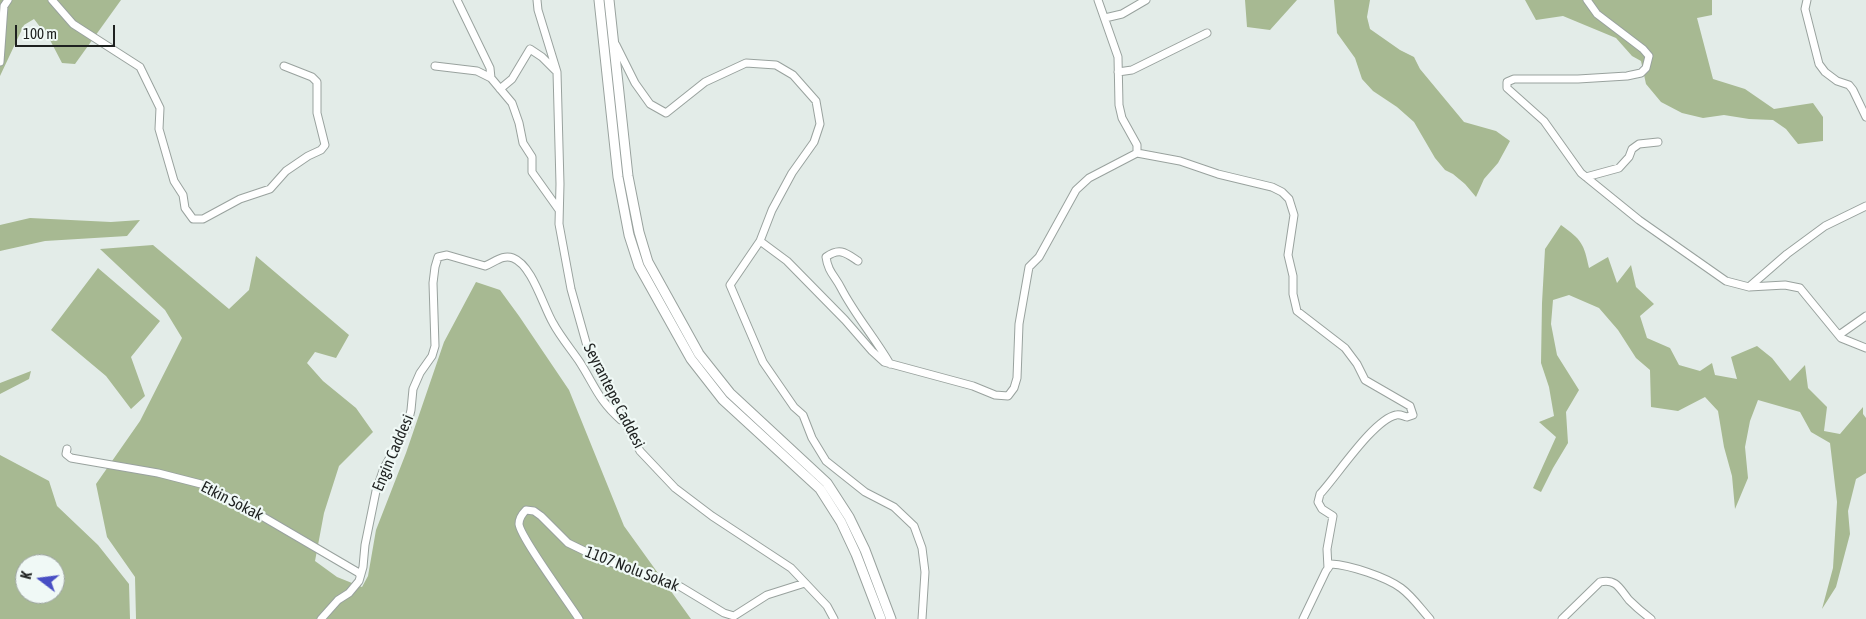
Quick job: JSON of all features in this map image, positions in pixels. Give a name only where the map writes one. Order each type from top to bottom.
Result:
[{"type":"main road","points":[[599,0],[618,177],[639,266],[691,359],[722,400],[820,490],[841,522],[856,554],[881,619]]},
{"type":"main road","points":[[609,0],[628,176],[639,232],[648,262],[699,354],[730,393],[827,483],[849,517],[865,550],[891,619]]},
{"type":"street","points":[[0,62],[4,6],[8,0]]},
{"type":"street","points":[[52,0],[73,24],[140,67],[160,108],[159,129],[174,181],[183,195],[185,208],[193,219],[203,219],[240,199],[270,189],[286,171],[308,156],[321,150],[325,145],[317,113],[317,82],[312,77],[284,66]]},
{"type":"street","points":[[457,0],[490,68],[491,78]]},
{"type":"street","name":"Seyrantepe Caddesi","points":[[537,0],[538,10],[556,72],[559,224],[571,289],[587,346],[640,451],[675,488],[712,516],[791,568],[827,606],[834,619]]},
{"type":"street","points":[[1098,0],[1118,57],[1119,105],[1122,118],[1137,145],[1137,153]]},
{"type":"street","points":[[1105,18],[1122,14],[1146,0]]},
{"type":"street","points":[[1586,0],[1597,14],[1643,49],[1649,56],[1646,68],[1641,73],[1627,76],[1578,79],[1514,79],[1507,82],[1507,88],[1544,121],[1581,173],[1639,220],[1676,244],[1726,281],[1749,287],[1785,285],[1800,288],[1841,338],[1866,348]]},
{"type":"street","points":[[1807,0],[1805,9],[1819,64],[1825,72],[1837,81],[1849,85],[1866,117]]},
{"type":"street","points":[[612,33],[622,60],[635,83],[650,104],[666,113],[705,82],[746,63],[776,65],[793,75],[816,101],[820,124],[814,142],[792,173],[772,210],[760,241],[730,285],[763,362],[794,407],[803,415],[812,438],[826,461],[865,492],[894,507],[914,526],[922,548],[924,564],[922,619]]},
{"type":"street","points":[[1118,72],[1132,70],[1207,33]]},
{"type":"street","points":[[500,89],[512,79],[530,49],[542,56],[556,72]]},
{"type":"street","points":[[436,66],[477,71],[491,78],[512,103],[523,143],[532,157],[532,172],[559,210]]},
{"type":"street","points":[[1586,177],[1619,168],[1629,157],[1632,149],[1639,144],[1658,142]]},
{"type":"street","points":[[760,241],[787,262],[884,362],[972,386],[995,395],[1008,396],[1014,388],[1017,378],[1019,324],[1029,267],[1039,257],[1076,190],[1089,178],[1137,153],[1180,161],[1218,174],[1272,187],[1282,192],[1289,199],[1294,215],[1288,255],[1293,276],[1293,294],[1297,311],[1345,348],[1357,364],[1365,380],[1410,406],[1413,415],[1407,417],[1399,414],[1390,417],[1365,438],[1320,494],[1318,502],[1322,509],[1333,516],[1327,549],[1328,568]]},
{"type":"street","points":[[1749,287],[1787,254],[1824,226],[1866,206]]},
{"type":"street","points":[[858,261],[844,252],[833,252],[826,257],[827,268],[846,300],[878,343],[890,364]]},
{"type":"street","name":"Engin Caddesi","points":[[321,619],[359,581],[376,491],[384,468],[407,427],[413,389],[420,373],[432,356],[435,346],[433,283],[434,267],[438,257],[447,255],[485,266],[503,257],[515,258],[523,265],[536,285],[553,323],[580,363],[596,392],[610,410],[625,423]]},
{"type":"street","points":[[1839,336],[1866,316]]},
{"type":"street","name":"Etkin Sokak","points":[[68,450],[66,454],[71,458],[158,473],[201,484],[236,500],[359,573],[360,576]]},
{"type":"street","name":"1107 Nolu Sokak","points":[[579,619],[528,544],[519,524],[521,515],[526,510],[534,511],[541,516],[568,543],[599,558],[681,587],[724,613],[734,616],[767,595],[805,583]]},
{"type":"street","points":[[1303,619],[1328,568],[1332,564],[1365,572],[1400,588],[1430,619]]},
{"type":"street","points":[[1562,619],[1600,582],[1608,580],[1619,585],[1640,611],[1651,619]]},
{"type":"green space","points":[[0,0],[121,0],[75,64],[62,63],[50,40],[34,19],[24,25],[0,76]]},
{"type":"green space","points":[[1245,0],[1297,0],[1270,30],[1247,27]]},
{"type":"green space","points":[[1334,0],[1370,0],[1367,17],[1370,29],[1400,50],[1414,57],[1420,69],[1464,122],[1496,131],[1510,141],[1498,163],[1484,179],[1476,197],[1465,184],[1445,170],[1435,158],[1414,122],[1397,107],[1373,91],[1362,79],[1355,58],[1337,33]]},
{"type":"green space","points":[[1525,0],[1712,0],[1712,15],[1697,18],[1713,79],[1745,89],[1774,109],[1813,103],[1823,117],[1823,141],[1798,144],[1786,129],[1773,120],[1724,115],[1703,118],[1682,113],[1661,102],[1646,84],[1641,61],[1632,56],[1616,38],[1563,16],[1536,20]]},
{"type":"green space","points":[[30,218],[111,222],[140,220],[127,236],[45,241],[0,251],[0,225]]},
{"type":"green space","points":[[1561,225],[1581,243],[1589,268],[1608,257],[1617,283],[1631,265],[1636,287],[1654,304],[1640,316],[1647,338],[1670,348],[1679,365],[1700,371],[1712,363],[1715,375],[1737,379],[1731,357],[1757,346],[1772,358],[1790,381],[1805,365],[1808,388],[1827,407],[1824,431],[1840,434],[1863,407],[1863,414],[1866,418],[1866,473],[1856,479],[1848,511],[1850,534],[1836,587],[1822,609],[1833,568],[1837,502],[1830,443],[1811,432],[1800,412],[1758,400],[1750,421],[1745,447],[1748,478],[1735,509],[1732,476],[1724,447],[1718,411],[1705,397],[1678,411],[1651,407],[1650,370],[1636,358],[1618,330],[1599,308],[1569,295],[1553,300],[1551,324],[1557,355],[1579,390],[1566,412],[1568,443],[1541,492],[1533,488],[1556,437],[1539,422],[1554,416],[1549,387],[1541,363],[1542,303],[1545,249]]},
{"type":"green space","points":[[153,245],[229,309],[249,290],[256,256],[349,335],[336,358],[315,352],[307,363],[323,381],[356,408],[373,432],[339,466],[324,513],[315,561],[337,577],[362,587],[368,576],[376,530],[406,453],[444,342],[476,282],[500,290],[569,390],[624,526],[691,619],[136,619],[135,577],[107,537],[96,484],[140,421],[182,338],[165,310],[100,249]]},
{"type":"green space","points":[[98,268],[160,321],[131,357],[145,396],[131,409],[106,376],[51,330]]},
{"type":"green space","points":[[31,371],[29,379],[0,394],[0,383]]},
{"type":"green space","points":[[0,455],[49,481],[57,506],[98,545],[129,584],[130,619],[0,619]]}]
